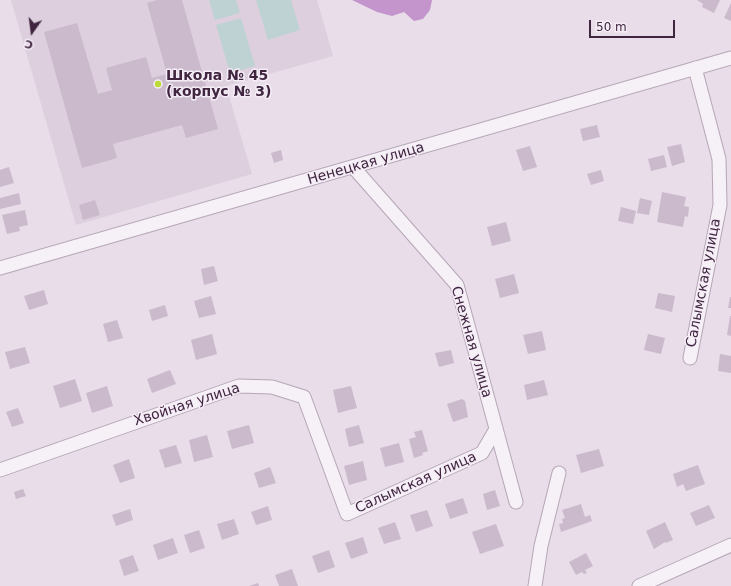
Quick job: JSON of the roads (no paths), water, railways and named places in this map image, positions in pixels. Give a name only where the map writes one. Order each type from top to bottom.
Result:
[{"type":"street","name":"Ненецкая улица","points":[[0,268],[354,168],[731,58]]},
{"type":"street","name":"Салымская улица","points":[[690,358],[720,205],[719,159],[695,68]]},
{"type":"street","name":"Снежная улица","points":[[354,168],[457,285],[516,502]]},
{"type":"street","name":"Хвойная улица","points":[[0,470],[239,386],[272,387],[304,397],[347,514]]},
{"type":"street","name":"Салымская улица","points":[[347,514],[482,453],[496,429]]},
{"type":"street","points":[[535,586],[541,546],[559,473]]},
{"type":"street","points":[[639,586],[731,545]]},
{"type":"place","name":"Школа № 45 (корпус № 3)","points":[[158,84]]}]
